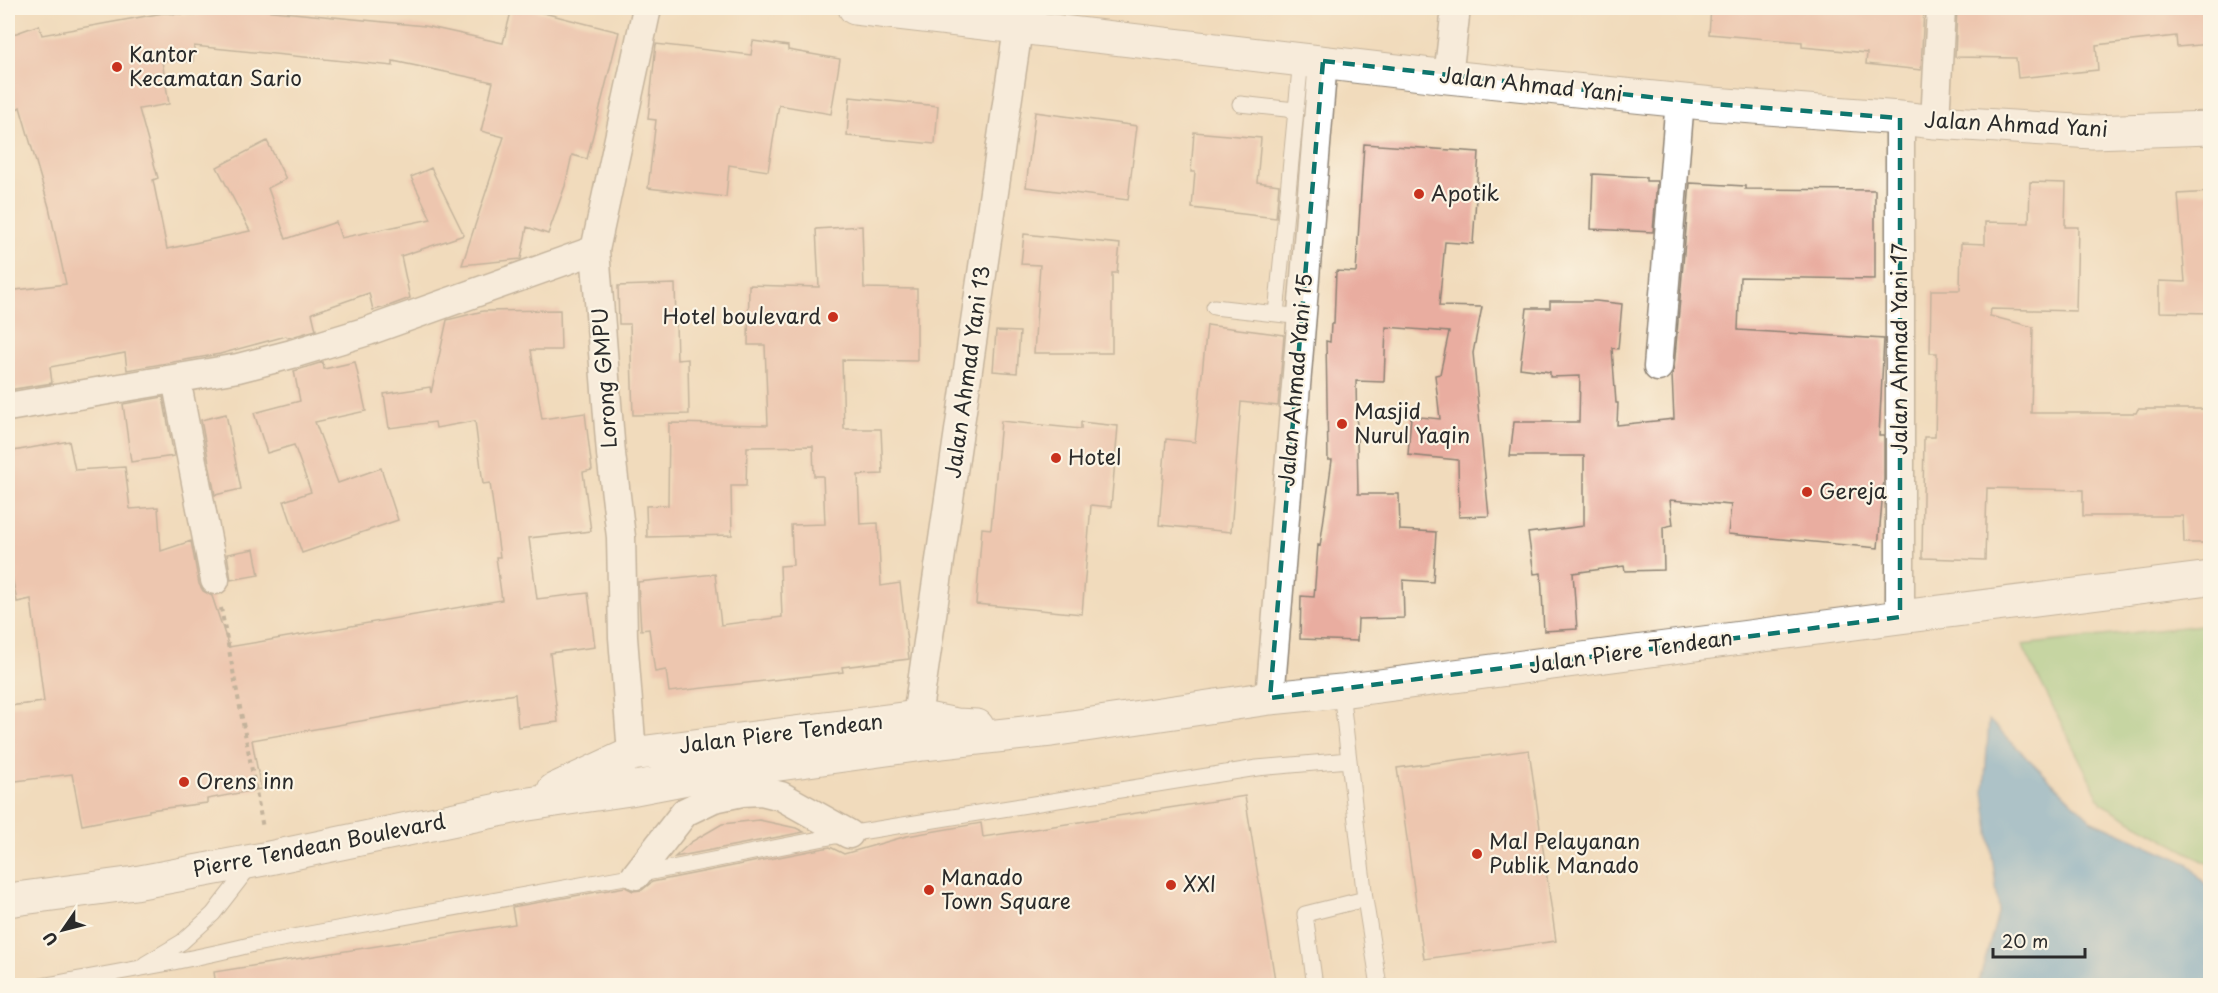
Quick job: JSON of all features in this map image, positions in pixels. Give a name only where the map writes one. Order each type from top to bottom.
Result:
[{"type":"main road","name":"Jalan Ahmad Yani","points":[[855,8],[1020,18],[1448,77],[1680,100],[1935,122],[2092,132],[2211,128]]},
{"type":"main road","name":"Jalan Piere Tendean","points":[[642,787],[708,774],[1051,730],[1270,698],[1341,691],[2211,578]]},
{"type":"main road","name":"Jalan Piere Tendean","points":[[522,805],[632,754],[917,717],[956,725],[1051,730]]},
{"type":"main road","name":"Pierre Tendean Boulevard","points":[[8,900],[135,883],[522,805],[642,787]]},
{"type":"street","name":"Lorong GMPU","points":[[632,754],[623,637],[621,537],[611,454],[596,250],[647,8]]},
{"type":"street","points":[[1448,77],[1456,8]]},
{"type":"street","points":[[1935,122],[1941,8]]},
{"type":"street","name":"Jalan Ahmad Yani 13","points":[[917,717],[1020,18]]},
{"type":"street","name":"Jalan Ahmad Yani 15","points":[[1270,698],[1289,316],[1312,60]]},
{"type":"street","points":[[1658,367],[1680,100]]},
{"type":"street","name":"Jalan Ahmad Yani 17","points":[[1900,118],[1900,617]]},
{"type":"street","points":[[8,407],[238,368],[368,331],[596,250]]},
{"type":"street","points":[[176,379],[215,580]]},
{"type":"street","points":[[781,796],[790,781],[812,760]]},
{"type":"street","points":[[642,787],[685,812]]},
{"type":"street","points":[[636,875],[685,812],[714,798],[742,792],[761,791],[781,796],[849,834]]},
{"type":"lane","points":[[1294,253],[1296,110],[1312,60]]},
{"type":"lane","points":[[1240,104],[1296,110]]},
{"type":"lane","points":[[1214,307],[1289,316]]},
{"type":"lane","points":[[1341,691],[1365,899],[1379,986]]},
{"type":"lane","points":[[41,986],[200,958],[254,944],[849,834],[1257,768],[1349,760]]},
{"type":"lane","points":[[135,970],[182,942],[213,914],[262,859]]},
{"type":"lane","points":[[1315,986],[1305,914],[1365,899]]},
{"type":"path","points":[[215,580],[262,859]]},
{"type":"highlighted area","points":[[1323,61],[1713,104],[1900,118],[1900,617],[1270,698]]},
{"type":"green space","points":[[2210,624],[2210,865],[2102,804],[2022,645]]},
{"type":"water","points":[[1989,720],[2091,820],[2188,863],[2210,890],[2210,985],[1978,985],[1999,910],[1984,792]]},
{"type":"building","points":[[200,8],[241,8],[425,26],[503,43],[512,8],[524,8],[619,32],[587,159],[572,155],[565,186],[548,234],[527,227],[521,259],[462,265],[504,137],[481,131],[493,82],[393,61],[393,66],[194,46],[193,62],[162,61],[169,104],[139,109],[158,178],[153,180],[167,249],[250,231],[217,167],[267,141],[286,179],[268,188],[286,239],[336,222],[341,238],[431,219],[411,177],[431,168],[464,235],[401,256],[410,298],[386,307],[373,310],[369,293],[312,313],[316,330],[288,338],[286,336],[220,354],[127,370],[125,353],[50,367],[52,383],[8,390],[8,291],[66,284],[49,207],[20,107],[17,109],[8,84],[8,36],[39,25],[42,35],[163,13],[199,15]]},
{"type":"building","points":[[1711,8],[1924,8],[1921,70],[1866,64],[1867,53],[1802,47],[1802,42],[1709,34]]},
{"type":"building","points":[[1957,8],[2211,8],[2211,44],[2177,47],[2176,36],[2096,45],[2098,70],[2018,78],[2016,58],[1955,57]]},
{"type":"building","points":[[753,41],[788,46],[788,50],[840,59],[831,114],[779,105],[768,171],[729,165],[726,197],[648,188],[656,120],[648,119],[656,44],[751,55]]},
{"type":"building","points":[[850,97],[938,106],[935,144],[847,136]]},
{"type":"building","points":[[1035,112],[1137,126],[1128,200],[1026,187]]},
{"type":"building","points":[[1194,132],[1261,138],[1257,182],[1279,185],[1276,218],[1192,208],[1195,172],[1191,172]]},
{"type":"building","points":[[1364,144],[1479,152],[1473,244],[1445,242],[1439,306],[1482,307],[1473,353],[1489,516],[1459,517],[1458,460],[1408,455],[1411,416],[1440,419],[1435,375],[1440,374],[1449,332],[1386,327],[1384,382],[1356,381],[1358,494],[1399,494],[1400,530],[1436,532],[1433,582],[1403,580],[1404,618],[1358,619],[1357,641],[1300,639],[1301,596],[1314,597],[1318,545],[1320,546],[1332,460],[1328,460],[1326,341],[1330,342],[1331,324],[1334,324],[1336,271],[1356,272]]},
{"type":"building","points":[[1593,174],[1646,177],[1646,181],[1657,181],[1653,232],[1591,229]]},
{"type":"building","points":[[2030,182],[2066,183],[2065,227],[2078,227],[2076,311],[1991,309],[1990,316],[2033,327],[2031,413],[2136,413],[2138,409],[2211,409],[2211,543],[2184,543],[2183,516],[2083,516],[2083,490],[1987,488],[1985,560],[1922,558],[1924,437],[1935,437],[1937,353],[1930,353],[1931,290],[1960,290],[1961,243],[1985,244],[1985,222],[2029,223]]},
{"type":"building","points":[[1690,183],[1745,186],[1745,189],[1875,190],[1875,279],[1740,277],[1738,330],[1884,339],[1879,436],[1884,436],[1884,479],[1878,548],[1728,534],[1731,505],[1670,500],[1673,525],[1663,527],[1664,570],[1625,571],[1624,566],[1573,573],[1577,629],[1544,631],[1541,573],[1534,574],[1528,533],[1584,526],[1584,456],[1510,456],[1514,422],[1579,422],[1580,376],[1550,377],[1550,372],[1520,368],[1527,308],[1550,308],[1550,301],[1596,301],[1622,304],[1618,349],[1612,348],[1616,403],[1618,403],[1617,425],[1674,419],[1672,375]]},
{"type":"building","points":[[2211,192],[2211,313],[2159,312],[2159,281],[2185,282],[2178,194]]},
{"type":"building","points":[[862,226],[864,288],[917,289],[917,361],[842,360],[844,429],[881,429],[883,474],[858,475],[860,524],[878,523],[881,586],[900,583],[909,659],[842,667],[843,672],[669,692],[666,670],[655,672],[649,629],[641,630],[638,582],[715,574],[721,625],[782,617],[780,566],[793,565],[791,525],[825,524],[823,476],[814,476],[813,446],[747,447],[746,486],[731,486],[732,535],[647,537],[646,506],[668,505],[669,423],[768,425],[765,345],[748,345],[749,285],[819,287],[816,229]]},
{"type":"building","points":[[1024,234],[1120,244],[1117,273],[1112,273],[1112,353],[1034,353],[1040,265],[1021,264]]},
{"type":"building","points":[[675,284],[677,360],[688,359],[689,414],[633,415],[630,324],[619,324],[618,286]]},
{"type":"building","points":[[560,310],[561,350],[531,350],[542,419],[585,413],[592,470],[583,472],[591,531],[529,538],[537,599],[588,593],[595,647],[550,653],[558,722],[518,727],[515,694],[252,740],[261,789],[207,799],[207,803],[149,810],[149,812],[82,825],[72,774],[8,782],[8,706],[44,702],[31,599],[17,602],[8,556],[8,452],[69,441],[75,470],[125,467],[130,509],[158,507],[161,551],[191,541],[199,584],[203,591],[212,596],[229,647],[502,600],[496,557],[500,557],[490,483],[483,484],[475,421],[436,428],[435,422],[389,428],[384,394],[430,387],[431,393],[447,320],[483,311]]},
{"type":"building","points":[[1207,325],[1284,335],[1278,406],[1241,402],[1231,532],[1159,525],[1166,439],[1195,442]]},
{"type":"building","points":[[996,331],[1020,332],[1017,373],[993,371]]},
{"type":"building","points":[[323,362],[324,369],[355,362],[366,411],[315,422],[338,483],[381,468],[398,520],[302,553],[284,501],[311,492],[294,445],[267,453],[254,413],[300,401],[294,371]]},
{"type":"building","points":[[163,397],[174,456],[131,462],[123,404]]},
{"type":"building","points":[[226,414],[241,489],[215,495],[201,420]]},
{"type":"building","points":[[1001,421],[1081,429],[1081,422],[1118,426],[1111,507],[1091,505],[1082,614],[976,604],[982,528],[991,529]]},
{"type":"building","points":[[254,549],[259,575],[231,580],[227,554]]},
{"type":"building","name":"Mal Pelayanan Publik Manado","points":[[1529,750],[1556,941],[1424,959],[1397,768]]},
{"type":"building","name":"Manado Town Square","points":[[1245,796],[1276,986],[216,986],[214,972],[515,924],[512,907],[625,887],[633,891],[642,890],[652,882],[830,847],[844,854],[907,836],[981,823],[983,837]]},
{"type":"building","points":[[759,820],[796,828],[804,832],[675,857],[691,842],[722,824]]},
{"type":"place","name":"Kantor Kecamatan Sario","points":[[117,67]]},
{"type":"place","name":"Apotik","points":[[1419,194]]},
{"type":"place","name":"Hotel boulevard","points":[[833,317]]},
{"type":"place","name":"Masjid Nurul Yaqin","points":[[1342,424]]},
{"type":"place","name":"Hotel","points":[[1056,458]]},
{"type":"place","name":"Gereja","points":[[1807,492]]},
{"type":"place","name":"Orens inn","points":[[184,782]]},
{"type":"place","name":"Mal Pelayanan Publik Manado","points":[[1477,854]]},
{"type":"place","name":"XXI","points":[[1171,885]]},
{"type":"place","name":"Manado Town Square","points":[[929,890]]}]
